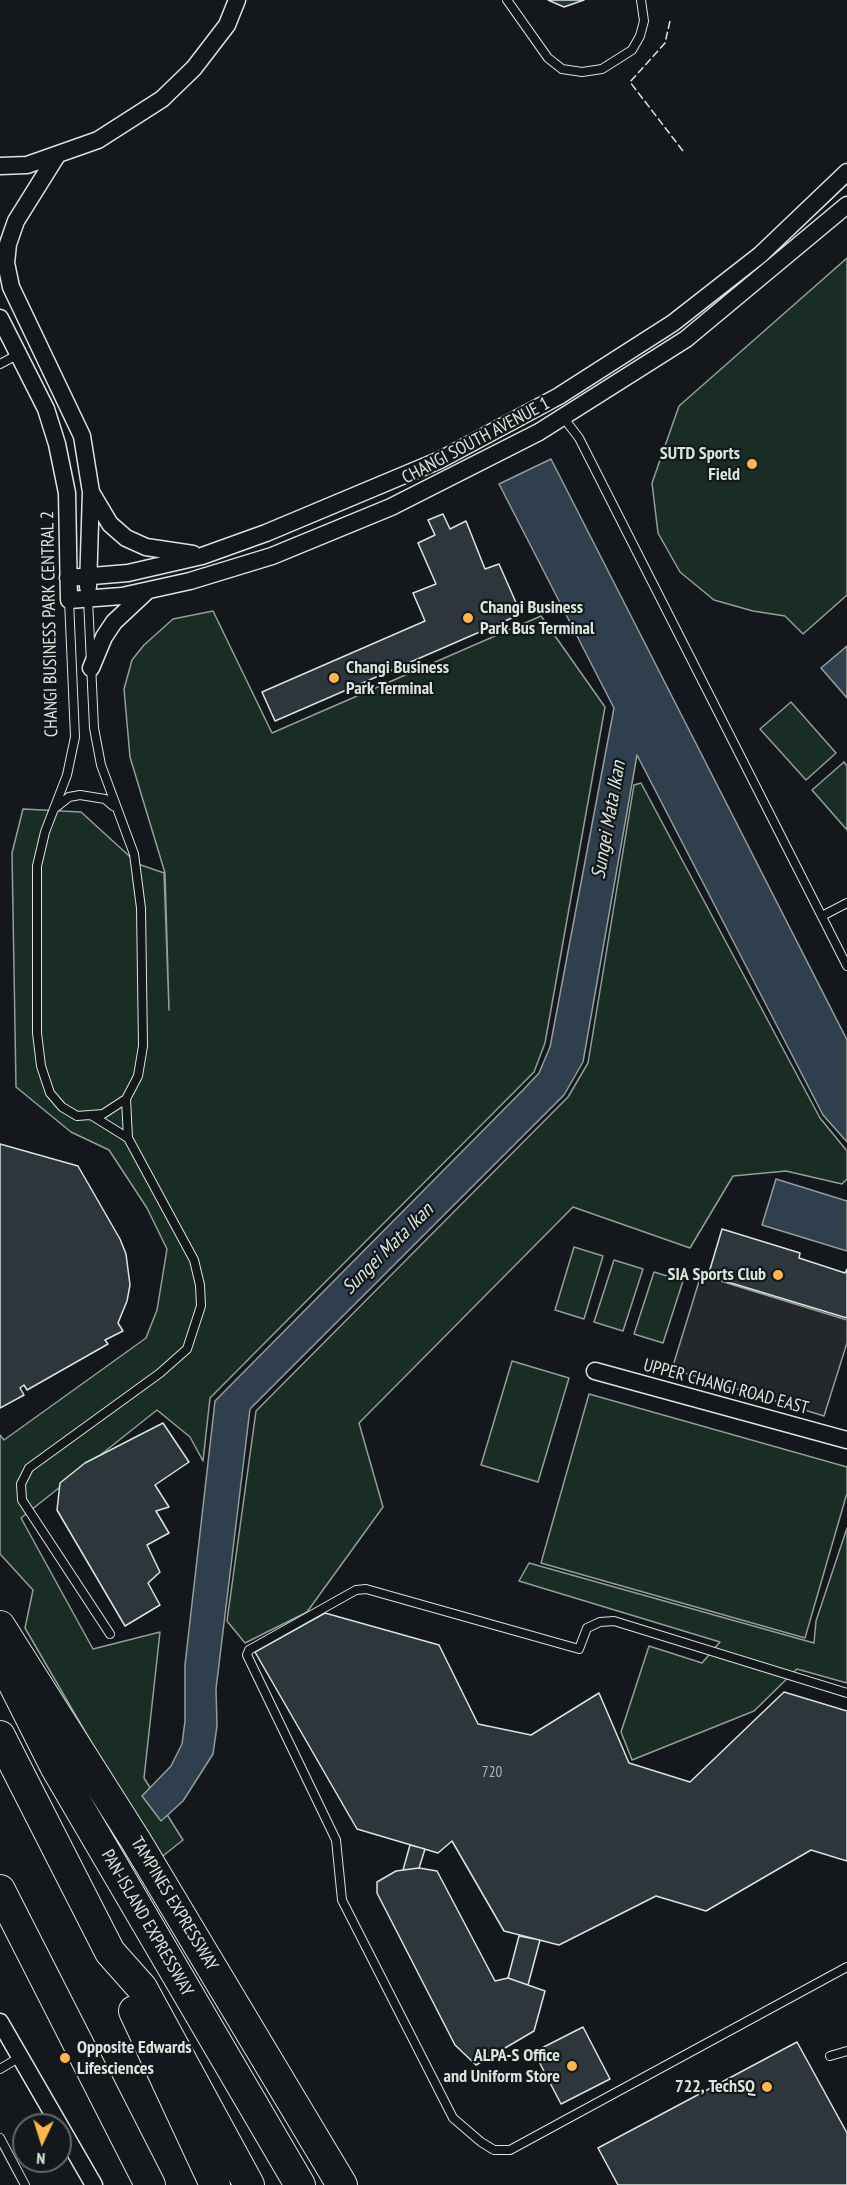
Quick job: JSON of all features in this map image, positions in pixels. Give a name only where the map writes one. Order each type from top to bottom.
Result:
[{"type":"highway","name":"TAMPINES EXPRESSWAY","points":[[0,1626],[130,1831],[342,2185]]},
{"type":"highway","name":"PAN-ISLAND EXPRESSWAY","points":[[0,1657],[56,1768],[300,2185]]},
{"type":"highway","name":"PAN-ISLAND EXPRESSWAY","points":[[0,1736],[110,1952],[142,1988],[249,2185]]},
{"type":"highway","points":[[0,1890],[150,2185]]},
{"type":"highway","points":[[110,1952],[123,1989],[215,2185]]},
{"type":"highway","points":[[299,2110],[309,2114],[365,2185]]},
{"type":"street","points":[[0,166],[27,165],[56,157],[98,140],[162,99],[194,68],[227,25],[237,0]]},
{"type":"street","points":[[56,157],[30,195],[16,221],[8,244],[6,263],[11,287],[82,436],[91,492],[88,599]]},
{"type":"street","name":"CHANGI SOUTH AVENUE 1","points":[[68,578],[148,569],[202,556],[266,533],[440,459],[559,396],[673,323],[760,255],[847,172]]},
{"type":"street","name":"CHANGI SOUTH AVENUE 1","points":[[69,600],[146,592],[272,556],[391,507],[563,417],[687,339],[847,204]]},
{"type":"street","name":"CHANGI BUSINESS PARK CENTRAL 2","points":[[2,328],[19,354],[46,409],[57,444],[67,493],[69,600]]},
{"type":"street","name":"CHANGI SOUTH AVENUE 1","points":[[91,492],[110,524],[126,538],[146,547],[202,556]]},
{"type":"street","points":[[91,668],[104,637],[114,622],[146,592]]},
{"type":"street","name":"UPPER CHANGI ROAD EAST","points":[[595,1371],[847,1440]]},
{"type":"street","points":[[0,2022],[94,2185]]},
{"type":"lane","points":[[507,0],[548,58],[562,69],[582,72],[602,69],[632,50],[640,36],[644,21],[641,0]]},
{"type":"lane","points":[[0,364],[19,354]]},
{"type":"lane","points":[[563,417],[579,438],[847,966]]},
{"type":"lane","points":[[88,599],[96,737],[101,765],[134,854],[141,908],[143,972],[143,1046],[138,1076],[126,1099],[103,1114],[91,1115]]},
{"type":"lane","name":"CHANGI BUSINESS PARK CENTRAL 2","points":[[69,600],[75,737],[68,775],[45,832],[37,866],[37,1033],[41,1066],[50,1093],[62,1107],[77,1116],[91,1115],[128,1138]]},
{"type":"lane","points":[[54,808],[69,797],[80,795],[105,799],[116,808]]},
{"type":"lane","points":[[822,916],[847,903]]},
{"type":"lane","points":[[110,1634],[22,1500],[21,1484],[29,1468],[160,1373],[187,1348],[195,1329],[201,1306],[200,1285],[194,1260],[128,1138],[126,1099]]},
{"type":"lane","points":[[847,1693],[614,1621],[600,1622],[586,1628],[579,1649],[361,1589],[249,1650],[247,1655],[336,1840],[342,1900],[453,2118],[494,2150],[510,2150],[847,1967]]},
{"type":"lane","points":[[830,2056],[847,2051]]},
{"type":"lane","points":[[0,2069],[20,2057]]},
{"type":"lane","points":[[0,2138],[25,2185]]},
{"type":"green space","name":"SUTD Sports Field","points":[[847,258],[847,595],[803,634],[785,616],[753,611],[714,600],[680,572],[658,533],[652,483],[679,406]]},
{"type":"green space","points":[[213,611],[272,733],[541,616],[605,707],[545,1043],[534,1072],[210,1398],[203,1461],[190,1437],[157,1410],[21,1518],[93,1649],[160,1632],[144,1778],[183,1840],[159,1859],[25,1628],[33,1590],[0,1554],[0,1435],[4,1440],[146,1338],[157,1310],[167,1249],[147,1208],[109,1150],[71,1132],[16,1087],[12,853],[23,809],[81,812],[138,864],[164,873],[169,1010],[165,873],[130,757],[124,689],[132,660],[144,645],[173,619]]},
{"type":"green space","points":[[791,702],[836,753],[806,780],[760,729]]},
{"type":"green space","points":[[844,762],[847,766],[847,830],[812,790]]},
{"type":"green space","points":[[641,783],[820,1118],[847,1151],[847,1179],[842,1184],[786,1171],[733,1176],[690,1248],[573,1207],[359,1423],[383,1507],[307,1612],[245,1643],[227,1621],[256,1411],[568,1097],[588,1063],[634,785]]},
{"type":"green space","points":[[574,1247],[603,1256],[584,1319],[555,1310]]},
{"type":"green space","points":[[614,1260],[643,1269],[623,1331],[594,1322]]},
{"type":"green space","points":[[654,1272],[683,1281],[663,1343],[634,1334]]},
{"type":"green space","points":[[512,1361],[569,1378],[538,1482],[481,1465]]},
{"type":"green space","points":[[589,1394],[847,1467],[847,1493],[805,1638],[541,1563]]},
{"type":"green space","points":[[847,1528],[847,1683],[797,1669],[754,1711],[632,1760],[621,1732],[649,1646],[702,1663],[720,1642],[519,1581],[529,1563],[814,1643],[816,1621]]},
{"type":"shaded area","points":[[701,1275],[847,1320],[847,1343],[824,1416],[672,1369]]},
{"type":"water","name":"Sungei Mata Ikan","points":[[551,459],[847,1040],[847,1142],[823,1115],[637,755],[583,1062],[564,1095],[250,1409],[216,1689],[217,1726],[213,1754],[183,1801],[161,1821],[142,1796],[171,1766],[182,1744],[185,1721],[185,1665],[215,1401],[523,1090],[539,1073],[550,1047],[614,708],[499,484]]},
{"type":"water","points":[[847,646],[847,698],[821,668]]},
{"type":"water","points":[[776,1179],[847,1201],[847,1251],[762,1225]]},
{"type":"building","points":[[548,0],[584,0],[564,7]]},
{"type":"building","name":"Changi Business Park Bus Terminal","points":[[443,514],[450,529],[466,521],[485,569],[499,564],[521,614],[275,721],[262,692],[425,621],[413,593],[436,584],[418,543],[435,535],[428,520]]},
{"type":"building","points":[[0,1144],[78,1166],[120,1239],[126,1254],[130,1285],[127,1301],[118,1323],[123,1331],[105,1340],[108,1344],[27,1390],[24,1385],[20,1388],[24,1395],[0,1408]]},
{"type":"building","name":"SIA Sports Club","points":[[722,1229],[800,1253],[799,1258],[845,1273],[847,1269],[847,1318],[708,1276]]},
{"type":"building","points":[[163,1423],[189,1462],[155,1485],[169,1507],[156,1511],[169,1533],[147,1545],[160,1572],[148,1583],[160,1605],[125,1626],[57,1510],[60,1483],[85,1463]]},
{"type":"building","points":[[325,1613],[439,1645],[478,1724],[531,1735],[599,1693],[629,1763],[690,1782],[784,1692],[847,1711],[847,1861],[811,1850],[706,1911],[656,1896],[559,1945],[504,1931],[452,1841],[438,1853],[357,1829],[255,1652]]},
{"type":"building","points":[[410,1845],[425,1849],[419,1868],[403,1870]]},
{"type":"building","points":[[419,1868],[437,1871],[495,1981],[508,1978],[545,1991],[534,2031],[476,2065],[455,2045],[377,1893],[377,1882],[396,1871]]},
{"type":"building","points":[[519,1936],[540,1940],[528,1985],[508,1978]]},
{"type":"building","name":"ALPA-S Office and Uniform Store","points":[[583,2027],[610,2079],[561,2104],[534,2052]]},
{"type":"building","name":"722, TechSQ","points":[[797,2042],[847,2133],[847,2185],[618,2185],[598,2148]]},
{"type":"fence","points":[[670,21],[665,43],[630,82],[683,151]]},
{"type":"place","name":"SUTD Sports Field","points":[[752,464]]},
{"type":"place","name":"Changi Business Park Bus Terminal","points":[[468,618]]},
{"type":"place","name":"Changi Business Park Terminal","points":[[334,678]]},
{"type":"place","name":"SIA Sports Club","points":[[778,1275]]},
{"type":"place","name":"Opposite Edwards Lifesciences","points":[[65,2058]]},
{"type":"place","name":"ALPA-S Office and Uniform Store","points":[[572,2066]]},
{"type":"place","name":"722, TechSQ","points":[[767,2087]]}]
